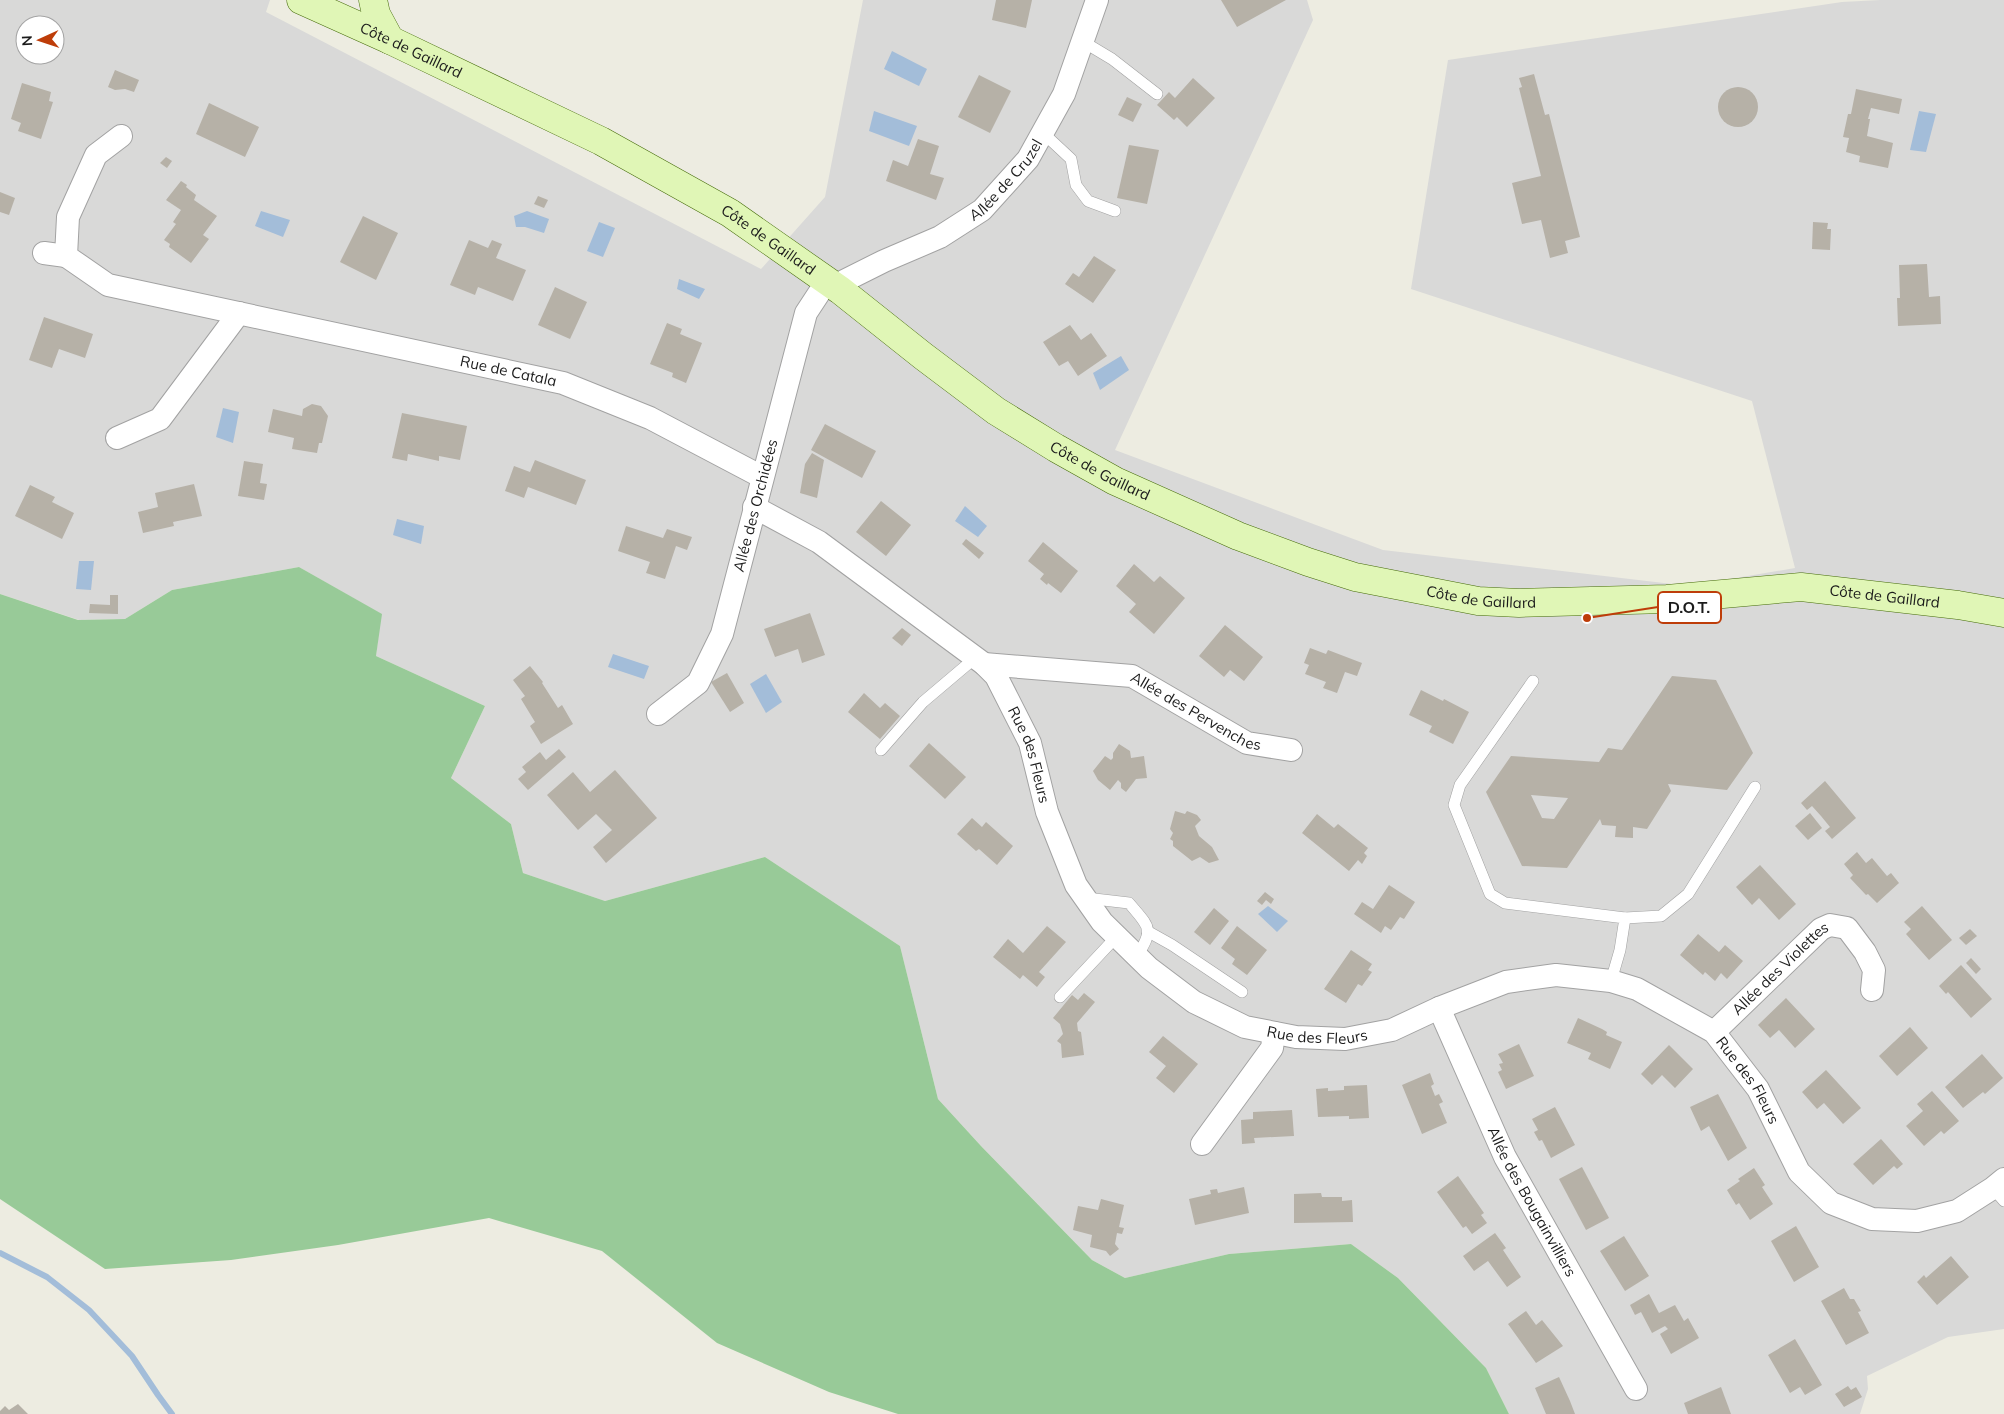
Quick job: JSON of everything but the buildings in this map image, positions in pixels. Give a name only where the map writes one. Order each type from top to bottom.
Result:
[{"type":"street","name":"Côte de Gaillard","points":[[301,0],[390,40],[601,141],[730,213],[831,284],[996,411],[1064,453],[1115,481],[1238,536],[1356,577],[1478,601],[1519,603],[1667,599],[1801,587],[1958,605],[2004,613]]},
{"type":"street","points":[[338,0],[390,40]]},
{"type":"street","points":[[374,0],[376,14],[390,40]]},
{"type":"street","name":"Allée de Cruzel","points":[[831,284],[940,237],[982,210],[1028,159],[1064,94],[1097,0]]},
{"type":"street","points":[[44,253],[66,256],[68,217],[96,155],[121,136]]},
{"type":"street","name":"Rue de Catala","points":[[66,256],[108,284],[563,383],[650,418],[762,477]]},
{"type":"street","name":"Allée des Orchidées","points":[[658,714],[698,683],[722,634],[806,312],[831,284]]},
{"type":"street","points":[[117,438],[160,420],[239,313]]},
{"type":"street","name":"Rue des Fleurs","points":[[754,507],[819,542],[980,661],[996,676],[1030,743],[1047,812],[1076,885],[1102,922],[1137,956],[1194,1002],[1246,1027],[1296,1037],[1345,1039],[1392,1030],[1439,1008],[1506,982],[1556,974],[1611,980],[1637,989],[1714,1032],[1758,1089],[1799,1172],[1831,1204],[1872,1219],[1917,1221],[1957,1211],[2000,1189]]},
{"type":"street","name":"Allée des Pervenches","points":[[980,661],[1132,676],[1247,743],[1291,750]]},
{"type":"street","name":"Allée des Violettes","points":[[1714,1032],[1821,929],[1830,925],[1846,928],[1865,952],[1874,970],[1872,990]]},
{"type":"street","name":"Allée des Bougainvilliers","points":[[1439,1008],[1505,1157],[1636,1389]]},
{"type":"street","points":[[1202,1144],[1272,1048],[1274,1033]]},
{"type":"lane","points":[[1082,41],[1112,59],[1157,94]]},
{"type":"lane","points":[[1042,132],[1071,159],[1076,185],[1088,201],[1115,211]]},
{"type":"lane","points":[[881,750],[923,702],[980,661]]},
{"type":"lane","points":[[1532,681],[1460,785],[1454,805],[1490,894],[1505,903],[1625,918],[1661,916],[1688,894],[1754,787]]},
{"type":"lane","points":[[1085,898],[1129,903],[1147,924],[1148,939],[1137,956]]},
{"type":"lane","points":[[1611,980],[1620,950],[1625,918]]},
{"type":"lane","points":[[1147,931],[1172,945],[1242,992]]},
{"type":"lane","points":[[1060,997],[1117,936]]},
{"type":"shaded area","points":[[0,0],[270,0],[266,12],[761,269],[825,197],[863,0],[1307,0],[1313,20],[1115,450],[1383,550],[1689,586],[1795,568],[1752,401],[1411,289],[1448,60],[1842,2],[1880,0],[2004,0],[2004,1329],[1948,1337],[1867,1376],[1868,1389],[1860,1414],[1509,1414],[1486,1368],[1398,1278],[1351,1244],[1229,1254],[1125,1278],[1092,1260],[938,1099],[900,946],[765,857],[605,901],[523,873],[511,824],[451,778],[485,706],[376,656],[381,614],[299,567],[172,590],[125,619],[79,620],[0,594]]},
{"type":"green space","points":[[299,567],[382,614],[376,656],[485,706],[451,778],[511,824],[523,873],[605,901],[765,857],[900,946],[938,1099],[1092,1260],[1125,1278],[1229,1254],[1351,1244],[1398,1278],[1486,1368],[1509,1414],[898,1414],[829,1392],[717,1343],[602,1251],[489,1218],[338,1245],[231,1260],[105,1269],[0,1199],[0,594],[78,620],[125,619],[172,590]]},
{"type":"water","points":[[892,51],[927,69],[919,86],[884,69]]},
{"type":"water","points":[[874,111],[917,126],[909,146],[869,131]]},
{"type":"water","points":[[1919,111],[1936,114],[1926,152],[1910,150]]},
{"type":"water","points":[[261,211],[290,220],[283,237],[255,226]]},
{"type":"water","points":[[527,211],[549,219],[544,233],[525,227],[516,227],[514,216]]},
{"type":"water","points":[[599,222],[615,228],[603,257],[587,251]]},
{"type":"water","points":[[679,279],[705,289],[699,299],[677,289]]},
{"type":"water","points":[[1121,356],[1129,370],[1100,390],[1093,373]]},
{"type":"water","points":[[223,408],[239,412],[233,443],[216,437]]},
{"type":"water","points":[[965,506],[987,526],[978,537],[955,521]]},
{"type":"water","points":[[397,519],[424,526],[421,544],[393,535]]},
{"type":"water","points":[[79,561],[94,561],[91,590],[76,589]]},
{"type":"water","points":[[613,654],[649,666],[644,679],[608,667]]},
{"type":"water","points":[[766,674],[782,702],[766,713],[750,684]]},
{"type":"water","points":[[1268,906],[1288,921],[1277,932],[1258,914]]},
{"type":"waterway","points":[[0,1253],[47,1277],[89,1310],[132,1356],[172,1414]]},
{"type":"place","name":"D.O.T.","points":[[1587,618]]}]
